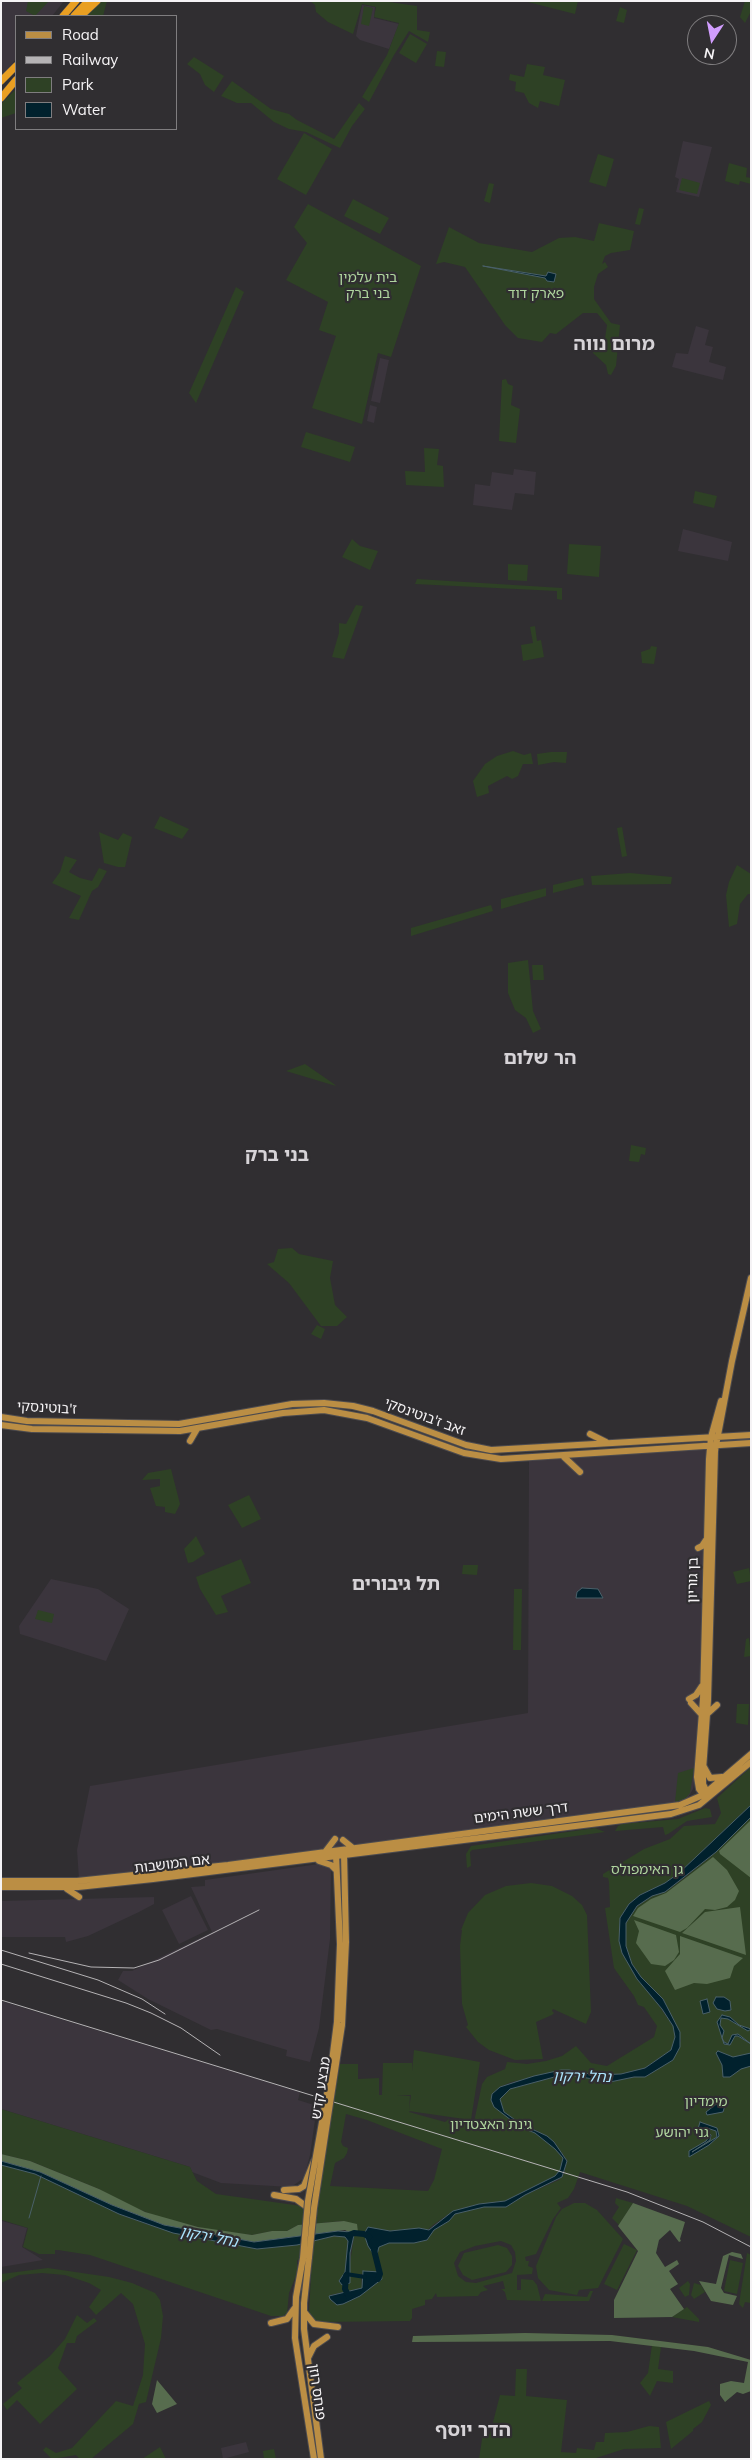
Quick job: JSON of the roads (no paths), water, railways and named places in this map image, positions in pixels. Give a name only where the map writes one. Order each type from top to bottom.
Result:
[{"type":"highway","points":[[64,14],[76,1]]},
{"type":"highway","points":[[75,15],[88,1]]},
{"type":"highway","points":[[83,15],[97,1]]},
{"type":"highway","points":[[1,81],[15,67]]},
{"type":"highway","points":[[1,98],[15,81]]},
{"type":"main road","name":"בן גוריון","points":[[706,1796],[698,1785],[698,1777],[704,1715],[706,1538],[713,1446],[751,1278]]},
{"type":"main road","name":"בן גוריון","points":[[714,1437],[721,1421],[732,1361]]},
{"type":"main road","name":"זאב ז'בוטינסקי","points":[[92,1422],[185,1424],[292,1404],[324,1402],[373,1411],[466,1445],[491,1450],[751,1435]]},
{"type":"main road","name":"זאב ז'בוטינסקי","points":[[180,1431],[293,1412],[324,1410],[367,1418],[484,1458],[563,1456],[751,1443]]},
{"type":"main road","name":"ז'בוטינסקי","points":[[1,1417],[27,1421],[92,1422]]},
{"type":"main road","points":[[721,1421],[724,1431],[730,1436]]},
{"type":"main road","name":"ז'בוטינסקי","points":[[1,1425],[32,1429],[180,1431]]},
{"type":"main road","points":[[190,1441],[197,1429]]},
{"type":"main road","points":[[590,1434],[612,1444]]},
{"type":"main road","name":"בן גוריון","points":[[706,1796],[703,1784],[704,1715],[713,1446]]},
{"type":"main road","points":[[563,1456],[570,1460],[580,1472]]},
{"type":"main road","points":[[698,1548],[702,1546],[706,1538]]},
{"type":"main road","points":[[703,1685],[690,1701],[704,1715],[717,1705]]},
{"type":"main road","points":[[706,1796],[723,1777],[751,1754]]},
{"type":"main road","points":[[706,1796],[751,1762]]},
{"type":"main road","points":[[703,1766],[710,1778],[723,1777]]},
{"type":"main road","points":[[686,1803],[694,1793],[698,1777]]},
{"type":"main road","name":"דרך ששת הימים","points":[[355,1852],[686,1803],[706,1796]]},
{"type":"main road","name":"דרך ששת הימים","points":[[336,1854],[459,1842],[671,1814],[693,1808],[706,1796]]},
{"type":"main road","points":[[325,1853],[335,1839]]},
{"type":"main road","points":[[343,1840],[355,1852],[345,1868]]},
{"type":"main road","name":"אם המושבות","points":[[1,1881],[87,1880],[325,1853],[336,1854]]},
{"type":"main road","name":"מבצע קדש","points":[[294,2328],[296,2305],[306,2257],[340,2047],[344,1853]]},
{"type":"main road","name":"אם המושבות","points":[[1,1887],[61,1888],[310,1860],[336,1854]]},
{"type":"main road","name":"מבצע קדש","points":[[304,2329],[307,2208],[330,2077],[342,1989],[336,1854]]},
{"type":"main road","points":[[310,1860],[325,1862],[336,1870]]},
{"type":"main road","points":[[61,1888],[71,1891],[79,1897]]},
{"type":"main road","points":[[284,2190],[304,2186],[316,2158]]},
{"type":"main road","points":[[274,2194],[296,2199],[307,2208]]},
{"type":"main road","points":[[271,2323],[287,2320],[296,2305]]},
{"type":"main road","points":[[304,2310],[310,2322],[338,2327]]},
{"type":"main road","name":"פנחס רוזן","points":[[294,2328],[314,2459]]},
{"type":"main road","name":"פנחס רוזן","points":[[304,2329],[321,2459]]},
{"type":"main road","points":[[307,2362],[311,2348],[327,2337]]},
{"type":"water","points":[[483,266],[546,276],[548,272],[556,274],[554,282],[547,281],[545,278]]},
{"type":"water","points":[[582,1588],[598,1589],[603,1598],[576,1598],[577,1592]]},
{"type":"water","points":[[751,1805],[751,1817],[716,1852],[665,1892],[652,1896],[637,1906],[626,1923],[626,1946],[632,1964],[641,1977],[663,1999],[680,2032],[680,2047],[673,2060],[645,2077],[634,2077],[610,2082],[570,2075],[558,2076],[510,2089],[500,2099],[504,2112],[521,2124],[547,2136],[554,2142],[567,2161],[562,2177],[525,2195],[506,2207],[484,2207],[455,2214],[449,2221],[434,2230],[427,2240],[414,2243],[389,2243],[379,2247],[376,2258],[368,2246],[364,2234],[368,2227],[390,2231],[419,2228],[429,2230],[453,2211],[479,2204],[505,2201],[555,2176],[560,2170],[563,2158],[555,2149],[535,2133],[520,2127],[494,2107],[491,2100],[492,2094],[500,2087],[561,2070],[595,2075],[621,2074],[645,2068],[671,2050],[675,2037],[673,2026],[662,2009],[637,1979],[622,1953],[619,1941],[620,1918],[629,1904],[640,1895],[665,1883],[679,1873]]},
{"type":"water","points":[[716,1997],[724,1997],[730,2001],[731,2010],[717,2009],[713,2003]]},
{"type":"water","points":[[707,1999],[710,2012],[703,2014],[700,2001]]},
{"type":"water","points":[[722,2015],[730,2017],[739,2025],[751,2029],[748,2031],[728,2019],[721,2018],[720,2025],[724,2031],[722,2038],[717,2022]]},
{"type":"water","points":[[738,2034],[751,2044],[738,2036],[735,2036],[730,2045],[724,2044],[722,2039],[728,2044],[732,2035]]},
{"type":"water","points":[[718,2051],[733,2057],[751,2053],[751,2066],[741,2069],[730,2077],[723,2077],[722,2065],[716,2053]]},
{"type":"water","points":[[723,2099],[726,2102],[723,2112],[707,2115],[706,2112]]},
{"type":"water","points":[[700,2122],[717,2128],[719,2136],[709,2145],[689,2157],[689,2151],[706,2141],[710,2136],[698,2129]],"holes":[[[707,2128],[716,2131],[717,2137],[692,2152],[710,2140],[711,2135],[707,2132]]]},
{"type":"water","points":[[1,2161],[40,2172],[112,2205],[164,2225],[254,2242],[338,2231],[351,2232],[354,2235],[350,2253],[350,2283],[342,2285],[339,2281],[345,2272],[348,2241],[345,2237],[334,2236],[297,2245],[257,2249],[173,2233],[119,2214],[35,2174],[1,2165]]},
{"type":"water","points":[[363,2271],[381,2272],[382,2279],[360,2296],[343,2304],[337,2305],[330,2299],[329,2296],[362,2288]]},
{"type":"waterway","points":[[29,2218],[41,2176]]},
{"type":"waterway","points":[[349,2235],[354,2233],[364,2234],[369,2237]]},
{"type":"waterway","name":"נחל ירקון","points":[[374,2250],[380,2274],[378,2279]]},
{"type":"waterway","points":[[346,2274],[365,2277]]},
{"type":"waterway","name":"נחל ירקון","points":[[346,2276],[345,2289],[349,2297]]},
{"type":"railway","points":[[29,1953],[91,1967],[134,1968],[159,1960],[259,1910]]},
{"type":"railway","points":[[1,1950],[98,1980],[142,1999],[165,2014]]},
{"type":"railway","points":[[1,1964],[126,2003],[151,2013],[181,2028],[220,2055]]},
{"type":"railway","points":[[1,2000],[627,2192],[703,2222],[751,2247]]},
{"type":"district","name":"מרום נווה","points":[[614,344]]},
{"type":"district","name":"הר שלום","points":[[540,1058]]},
{"type":"district","name":"בני ברק","points":[[277,1155]]},
{"type":"district","name":"תל גיבורים","points":[[396,1584]]},
{"type":"district","name":"הדר יוסף","points":[[473,2430]]},
{"type":"park label","name":"בית עלמין בני ברק","points":[[368,286]]},
{"type":"park label","name":"פארק דוד","points":[[536,294]]},
{"type":"park label","name":"גן האימפולס","points":[[647,1870]]},
{"type":"park label","name":"מימדיון","points":[[706,2102]]},
{"type":"park label","name":"גינת האצטדיון","points":[[491,2125]]},
{"type":"park label","name":"גני יהושע","points":[[682,2133]]}]
